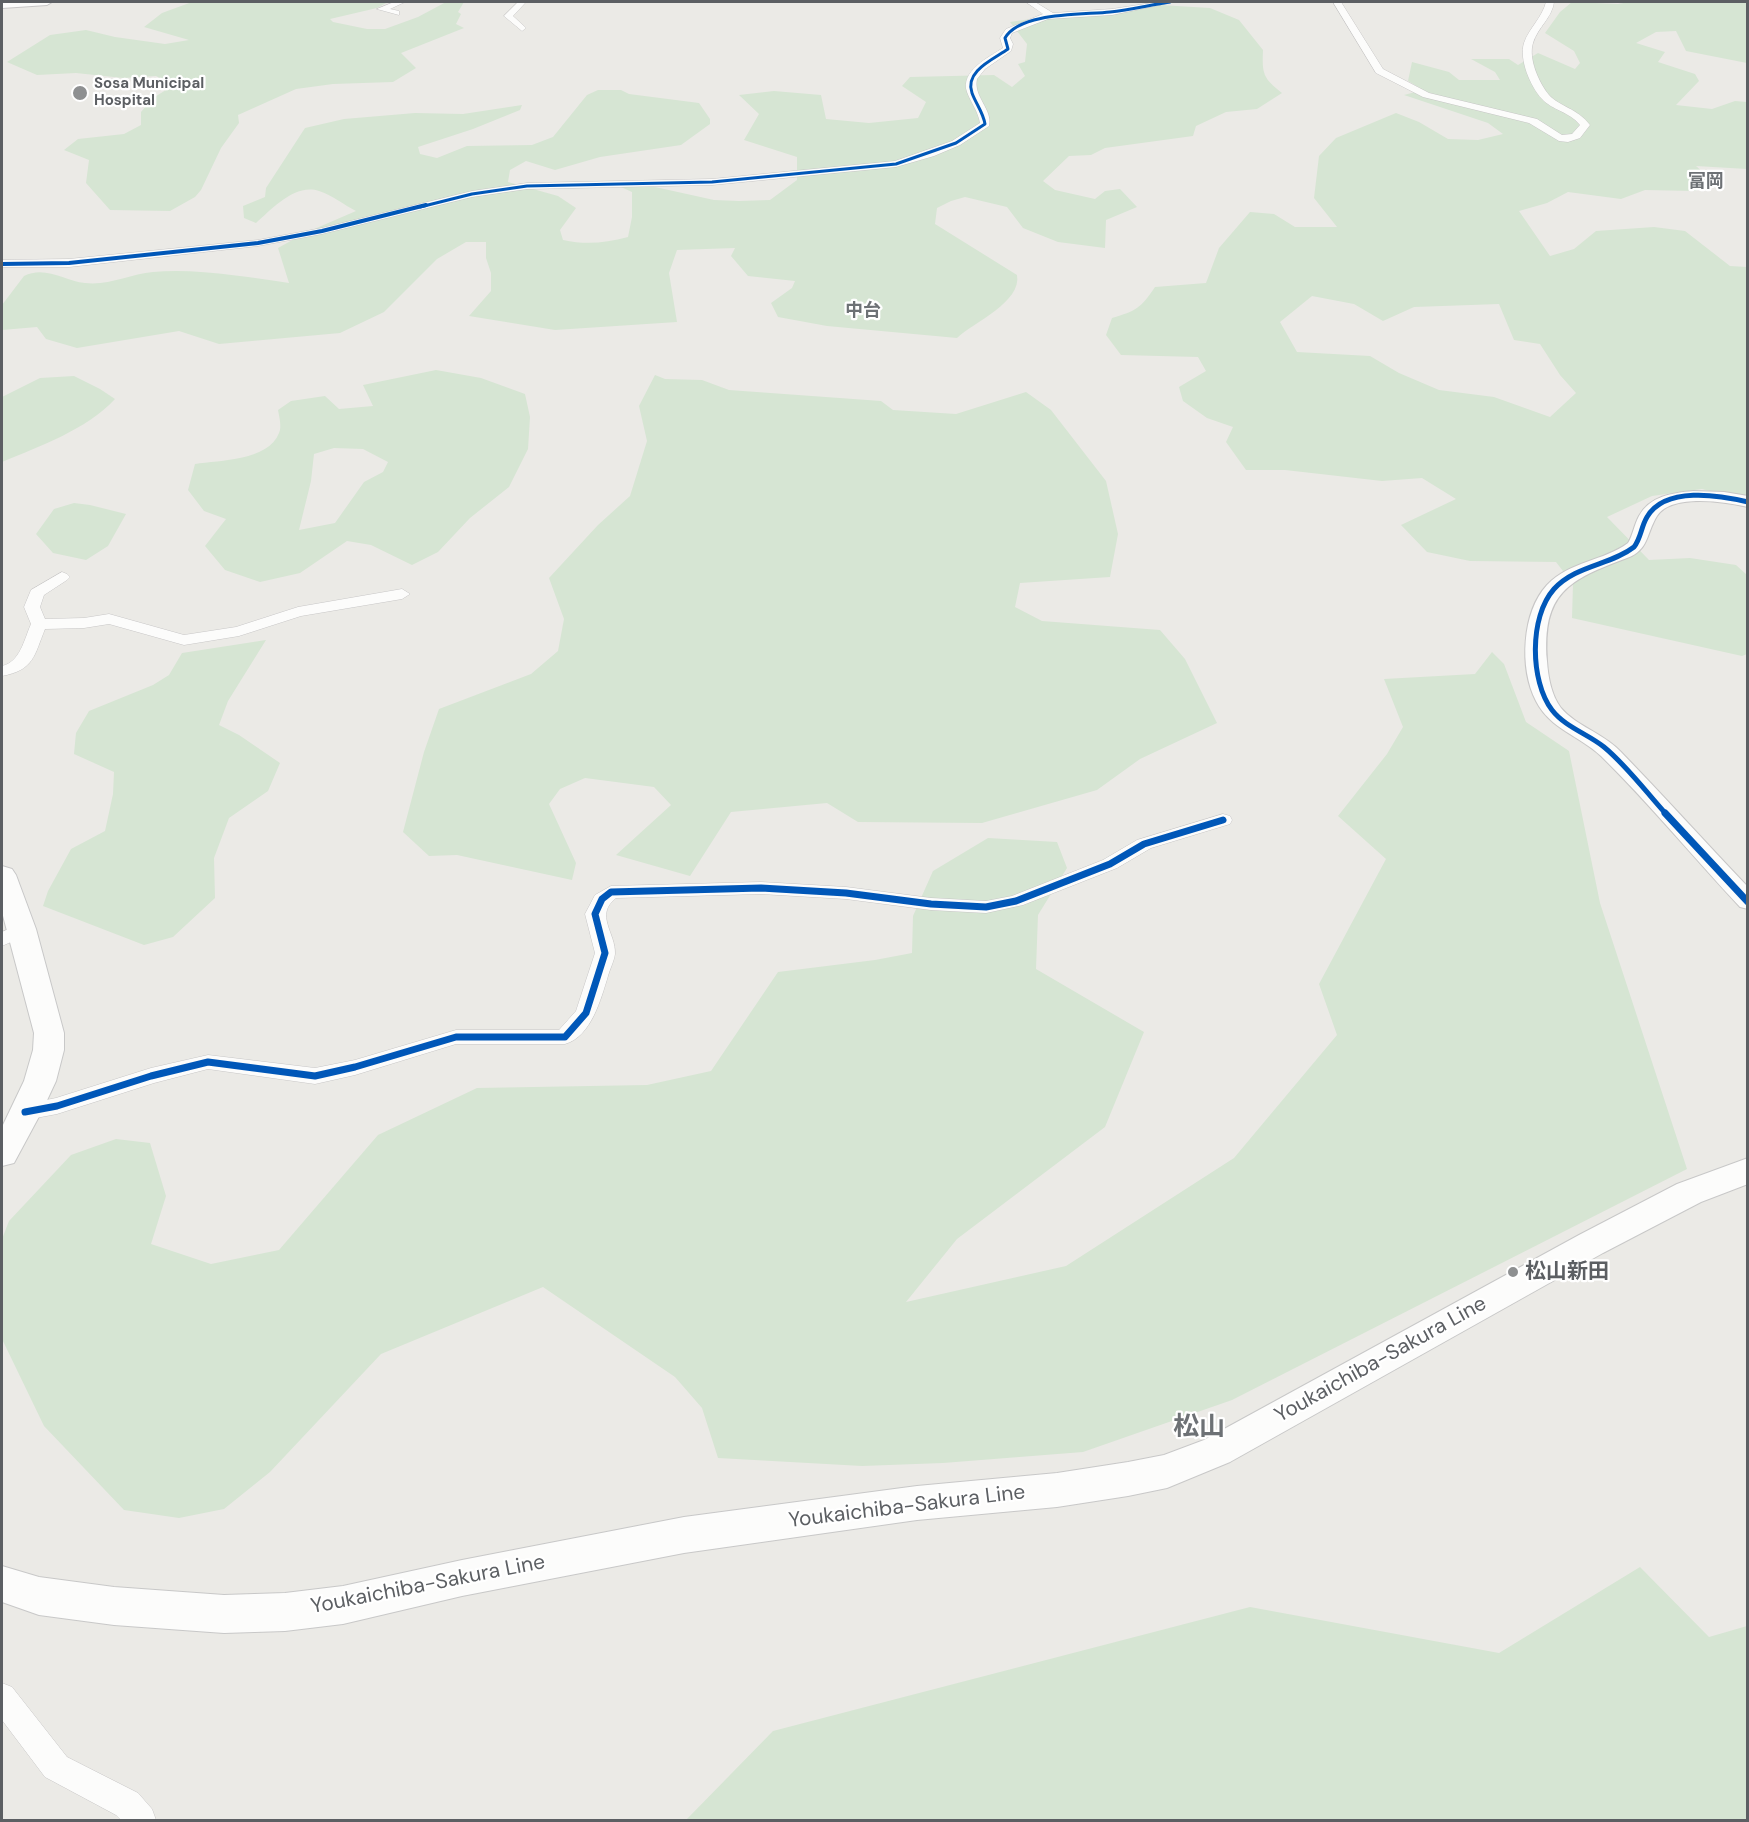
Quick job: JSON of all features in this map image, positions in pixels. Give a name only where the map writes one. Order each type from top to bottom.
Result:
[{"type":"main road","points":[[2,875],[12,934],[49,1033],[49,1049],[44,1073],[26,1112],[2,1154]]},
{"type":"main road","name":"Youkaichiba-Sakura Line","points":[[2,1584],[39,1596],[114,1606],[224,1614],[285,1612],[344,1605],[462,1578],[684,1535],[917,1503],[1057,1490],[1167,1471],[1217,1451],[1591,1244],[1689,1194],[1748,1170]]},
{"type":"street","points":[[2,5],[48,2]]},
{"type":"street","points":[[396,13],[381,9],[401,2]]},
{"type":"street","points":[[522,2],[508,16],[522,28]]},
{"type":"street","points":[[1030,2],[1050,15]]},
{"type":"street","points":[[2,264],[69,263],[258,243],[322,231],[472,194],[527,186],[712,182],[903,162],[956,143],[985,124],[984,112],[971,91],[971,80],[976,71],[1008,49],[1006,33],[1050,15],[1112,12],[1170,2]]},
{"type":"street","points":[[1337,2],[1379,71],[1426,95],[1533,122],[1560,138],[1568,139],[1582,132],[1585,125],[1577,115],[1546,98],[1531,72],[1527,49],[1533,33],[1547,14],[1550,2]]},
{"type":"street","points":[[1748,502],[1714,495],[1661,502],[1647,515],[1638,544],[1632,550],[1589,567],[1559,583],[1546,596],[1539,611],[1535,652],[1539,686],[1546,703],[1557,716],[1605,747],[1748,902]]},
{"type":"street","points":[[2,671],[16,668],[26,656],[39,624],[32,607],[38,592],[62,577]]},
{"type":"street","points":[[39,624],[84,623],[109,619],[184,640],[239,631],[297,612],[402,594]]},
{"type":"street","points":[[26,1112],[57,1106],[151,1076],[208,1062],[315,1076],[456,1037],[565,1037],[586,1013],[599,974],[605,953],[595,914],[602,899],[611,892],[761,888],[846,893],[931,904],[986,907],[1016,901],[1110,864],[1144,844],[1223,820]]},
{"type":"street","points":[[2,1697],[56,1767],[127,1804],[141,1821]]},
{"type":"green space","points":[[192,2],[388,2],[377,8],[330,19],[333,22],[367,29],[385,29],[418,17],[446,2],[464,2],[458,12],[461,14],[456,24],[464,28],[401,53],[416,68],[393,82],[333,84],[296,89],[238,115],[239,123],[221,148],[201,190],[195,197],[170,211],[110,210],[86,183],[89,160],[64,150],[78,139],[124,134],[141,125],[141,112],[153,98],[174,85],[156,76],[123,78],[76,73],[37,75],[7,62],[50,35],[86,30],[115,37],[165,44],[189,40],[144,27],[162,13]]},
{"type":"green space","points":[[1572,2],[1618,4],[1629,2],[1747,2],[1747,63],[1686,51],[1676,31],[1656,32],[1636,43],[1665,52],[1658,62],[1695,74],[1699,81],[1676,105],[1712,109],[1735,101],[1747,102],[1747,169],[1696,166],[1715,183],[1694,191],[1645,190],[1621,199],[1568,192],[1547,203],[1519,211],[1550,256],[1574,249],[1596,231],[1654,227],[1685,231],[1730,266],[1747,267],[1747,501],[1702,489],[1652,496],[1607,517],[1649,560],[1690,558],[1736,565],[1747,575],[1747,654],[1742,656],[1572,618],[1573,584],[1556,562],[1470,561],[1427,552],[1401,525],[1456,499],[1422,478],[1382,481],[1285,470],[1246,470],[1226,442],[1233,427],[1207,418],[1183,401],[1179,387],[1206,371],[1198,357],[1121,355],[1106,335],[1112,318],[1137,308],[1155,287],[1206,283],[1219,248],[1250,212],[1274,214],[1295,227],[1337,227],[1314,198],[1319,156],[1336,138],[1396,113],[1419,122],[1448,139],[1478,140],[1503,134],[1488,123],[1404,95],[1423,90],[1408,81],[1412,62],[1449,72],[1459,80],[1500,80],[1495,72],[1471,59],[1509,59],[1518,65],[1538,53],[1575,69],[1580,63],[1574,51],[1545,33],[1560,12]],"holes":[[[1312,296],[1354,304],[1383,321],[1414,307],[1499,304],[1514,340],[1540,344],[1560,375],[1576,393],[1550,417],[1494,397],[1439,390],[1399,373],[1370,356],[1297,352],[1280,322]]]},
{"type":"green space","points":[[1160,5],[1210,8],[1239,20],[1263,50],[1263,65],[1267,79],[1282,93],[1257,109],[1226,112],[1196,126],[1193,136],[1105,148],[1091,155],[1069,156],[1043,181],[1055,190],[1095,199],[1105,191],[1120,189],[1137,207],[1106,220],[1105,248],[1058,242],[1023,228],[1007,207],[965,197],[937,208],[935,224],[1017,275],[1017,285],[1005,303],[957,338],[827,326],[778,317],[771,303],[792,288],[795,281],[748,276],[731,256],[735,248],[677,250],[669,273],[677,322],[555,330],[469,316],[491,291],[491,273],[486,258],[486,242],[466,242],[437,259],[384,312],[340,333],[219,344],[179,331],[77,348],[46,339],[37,327],[2,330],[2,305],[24,276],[32,273],[47,273],[77,282],[94,283],[144,273],[186,271],[289,283],[278,248],[305,233],[356,211],[329,195],[310,190],[301,191],[284,199],[256,223],[244,218],[243,206],[265,197],[266,188],[305,128],[344,119],[415,113],[463,114],[522,105],[520,110],[473,129],[418,147],[420,154],[437,158],[467,146],[532,145],[553,137],[587,95],[598,90],[621,90],[629,94],[699,103],[710,119],[710,124],[681,145],[600,157],[555,170],[526,161],[510,170],[508,182],[558,196],[576,208],[560,230],[563,240],[603,242],[628,237],[632,217],[632,192],[610,182],[637,183],[714,200],[739,201],[770,200],[797,180],[797,157],[744,140],[759,114],[739,95],[774,91],[821,95],[826,119],[869,123],[918,118],[926,102],[902,86],[910,77],[994,75],[1012,87],[1025,76],[1018,64],[1025,62],[1027,44],[1010,22],[1086,11]]},
{"type":"green space","points":[[436,370],[481,378],[525,394],[530,417],[528,449],[509,487],[470,518],[438,552],[412,565],[371,545],[347,541],[300,573],[260,582],[225,570],[205,546],[226,519],[204,511],[188,490],[195,464],[230,460],[265,449],[280,431],[278,410],[291,401],[325,396],[339,409],[373,406],[363,385]],"holes":[[[334,448],[363,449],[388,462],[383,472],[364,482],[335,523],[299,530],[311,481],[314,454]]]},
{"type":"green space","points":[[655,375],[665,379],[702,380],[729,390],[881,401],[893,410],[956,414],[1026,392],[1051,410],[1106,481],[1118,534],[1110,577],[1020,583],[1015,607],[1042,621],[1160,630],[1185,659],[1217,723],[1140,759],[1097,790],[982,823],[858,822],[827,803],[731,812],[690,876],[616,855],[671,805],[654,787],[585,778],[560,789],[549,804],[576,863],[572,880],[457,855],[429,856],[403,832],[424,752],[439,709],[531,674],[558,651],[564,619],[549,578],[598,525],[630,496],[647,441],[639,406]]},
{"type":"green space","points":[[74,376],[115,399],[77,428],[2,462],[2,397],[40,378]]},
{"type":"green space","points":[[74,503],[126,514],[108,546],[86,560],[53,553],[36,534],[54,509]]},
{"type":"green space","points":[[266,640],[228,701],[219,725],[239,735],[280,763],[268,791],[229,818],[214,858],[215,898],[173,937],[144,945],[43,906],[48,891],[71,849],[105,831],[113,794],[114,772],[74,754],[76,733],[89,711],[153,685],[169,675],[182,653]]},
{"type":"green space","points":[[1492,652],[1504,664],[1526,722],[1569,751],[1600,903],[1687,1169],[1232,1400],[1083,1452],[943,1463],[862,1466],[718,1458],[702,1408],[675,1377],[543,1287],[381,1354],[270,1472],[224,1509],[179,1518],[124,1510],[44,1426],[2,1339],[2,1239],[9,1221],[71,1155],[116,1139],[150,1143],[166,1196],[151,1244],[211,1264],[279,1250],[378,1135],[477,1088],[647,1085],[711,1071],[778,972],[912,953],[913,916],[933,871],[988,838],[1057,842],[1067,868],[1038,915],[1036,969],[1144,1032],[1105,1127],[957,1239],[906,1302],[1066,1266],[1234,1158],[1337,1035],[1319,984],[1386,859],[1338,816],[1387,754],[1403,727],[1384,679],[1475,674]]},
{"type":"green space","points":[[1640,1567],[1709,1637],[1747,1626],[1747,1820],[686,1820],[773,1731],[1250,1607],[1499,1653]]},
{"type":"cycle path","points":[[2,264],[69,263],[258,243],[322,231],[472,194],[527,186],[712,182],[896,164],[956,143],[985,124],[982,111],[970,85],[981,67],[1008,49],[1005,38],[1009,31],[1047,16],[1112,12],[1170,2]]},
{"type":"cycle path","points":[[1748,502],[1724,497],[1693,496],[1665,501],[1654,508],[1647,517],[1640,538],[1634,547],[1584,569],[1555,588],[1545,601],[1538,618],[1536,638],[1540,683],[1543,695],[1554,713],[1612,755],[1748,902]]},
{"type":"cycle path","points":[[25,1112],[57,1106],[151,1076],[208,1062],[315,1076],[355,1067],[456,1037],[565,1037],[586,1013],[605,953],[595,914],[602,899],[611,892],[761,888],[846,893],[931,904],[986,907],[1016,901],[1110,864],[1144,844],[1223,820]]},
{"type":"place","name":"Sosa Municipal Hospital","points":[[80,93]]},
{"type":"place","name":"松山新田","points":[[1513,1272]]},
{"type":"district","name":"富岡","points":[[1706,182]]},
{"type":"district","name":"中台","points":[[863,311]]},
{"type":"district","name":"松山","points":[[1199,1428]]}]
